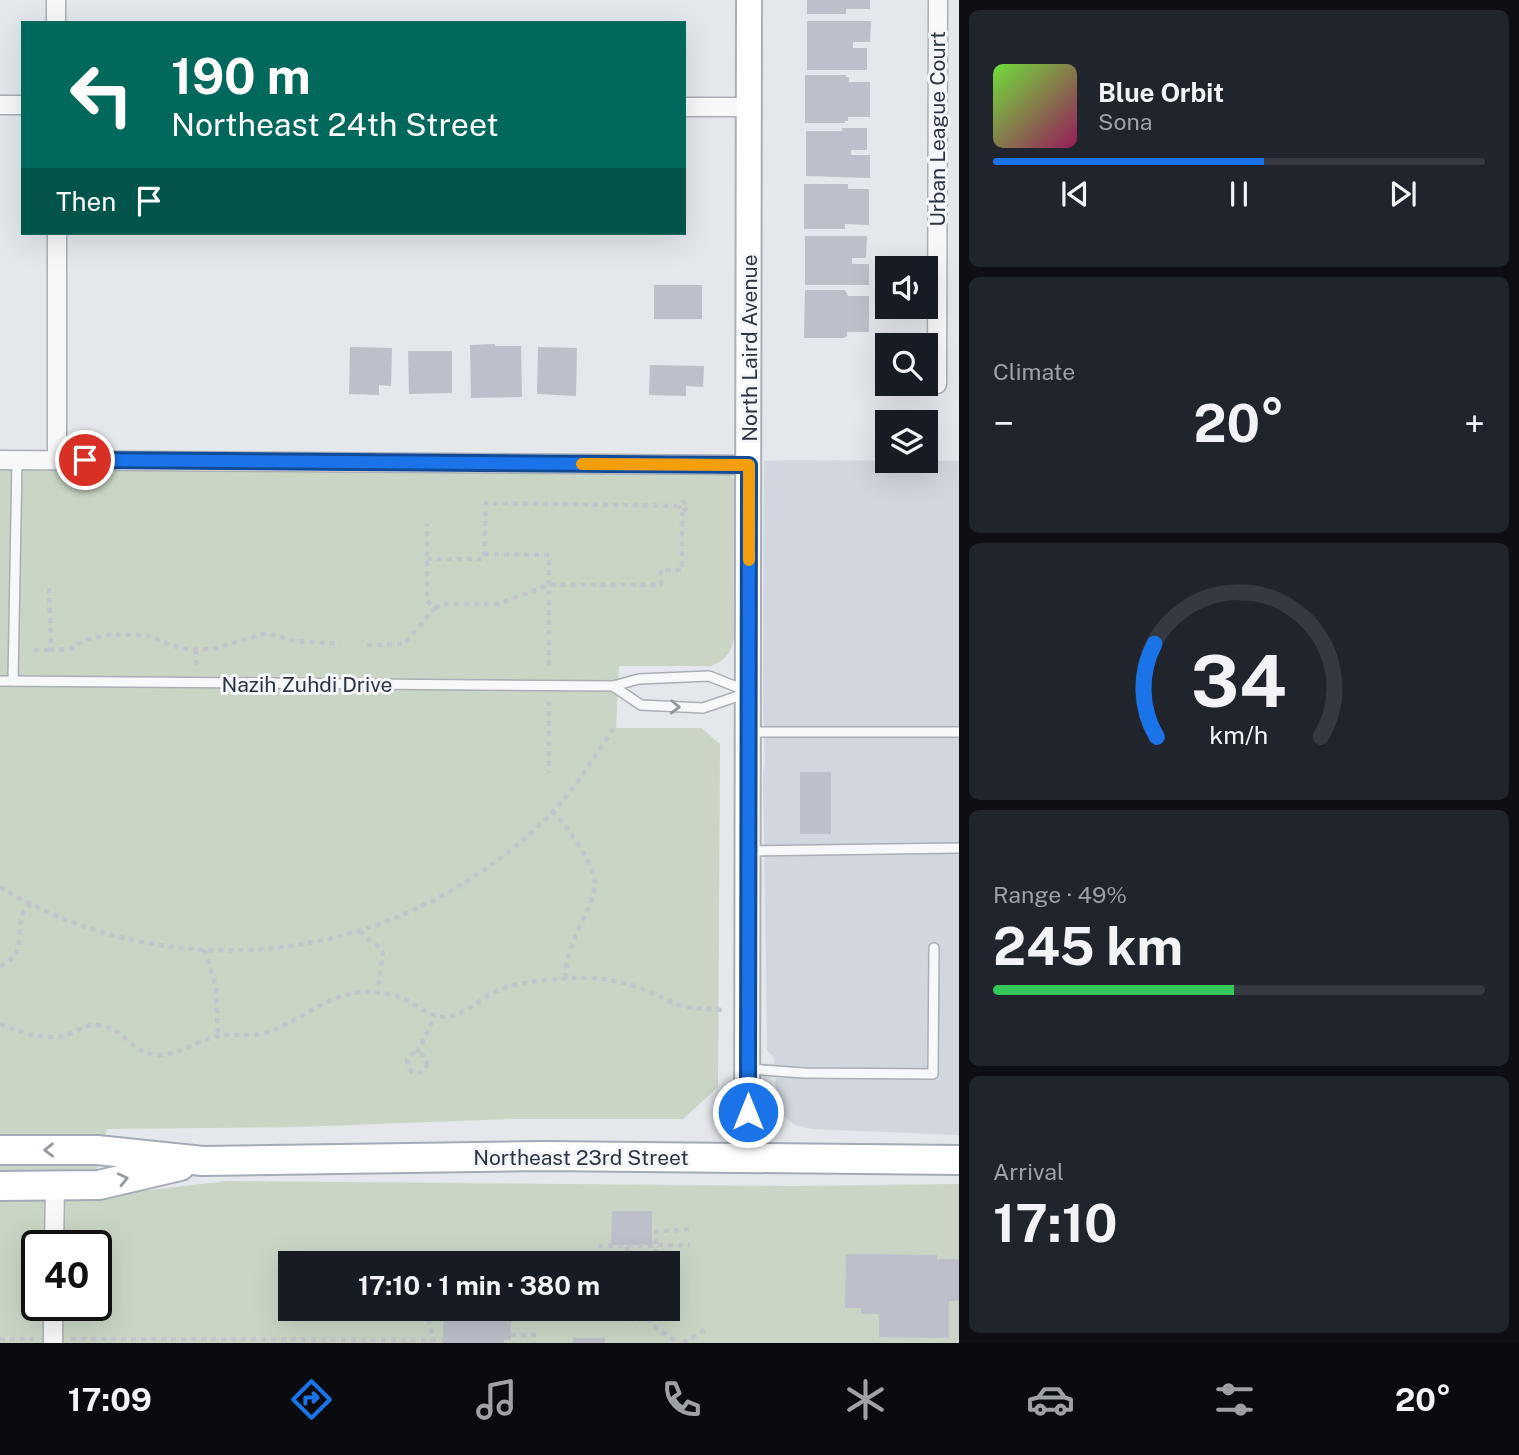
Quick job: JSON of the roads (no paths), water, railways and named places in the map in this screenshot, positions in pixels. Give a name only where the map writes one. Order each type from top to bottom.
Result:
[{"type":"main road","name":"Northeast 23rd Street","points":[[0,1150],[97,1150],[203,1161],[542,1156],[959,1160]]},
{"type":"main road","name":"Northeast 23rd Street","points":[[0,1186],[99,1185],[203,1161]]},
{"type":"street","points":[[56,0],[56,21]]},
{"type":"street","name":"North Laird Avenue","points":[[747,1158],[749,0]]},
{"type":"street","name":"Urban League Court","points":[[937,333],[938,0]]},
{"type":"street","points":[[0,105],[21,105]]},
{"type":"street","points":[[686,107],[750,107]]},
{"type":"street","points":[[57,235],[57,460]]},
{"type":"street","points":[[8,460],[749,465]]},
{"type":"street","points":[[54,1230],[55,1185]]},
{"type":"street","points":[[53,1321],[53,1343]]},
{"type":"lane","points":[[8,460],[13,681]]},
{"type":"lane","name":"Nazih Zuhdi Drive","points":[[0,681],[613,686],[639,679],[709,676],[749,692]]},
{"type":"lane","points":[[613,686],[641,705],[703,708],[749,692]]},
{"type":"lane","points":[[749,732],[959,733]]},
{"type":"lane","points":[[749,851],[959,848]]},
{"type":"lane","points":[[748,1069],[804,1073],[933,1074],[934,948]]}]
